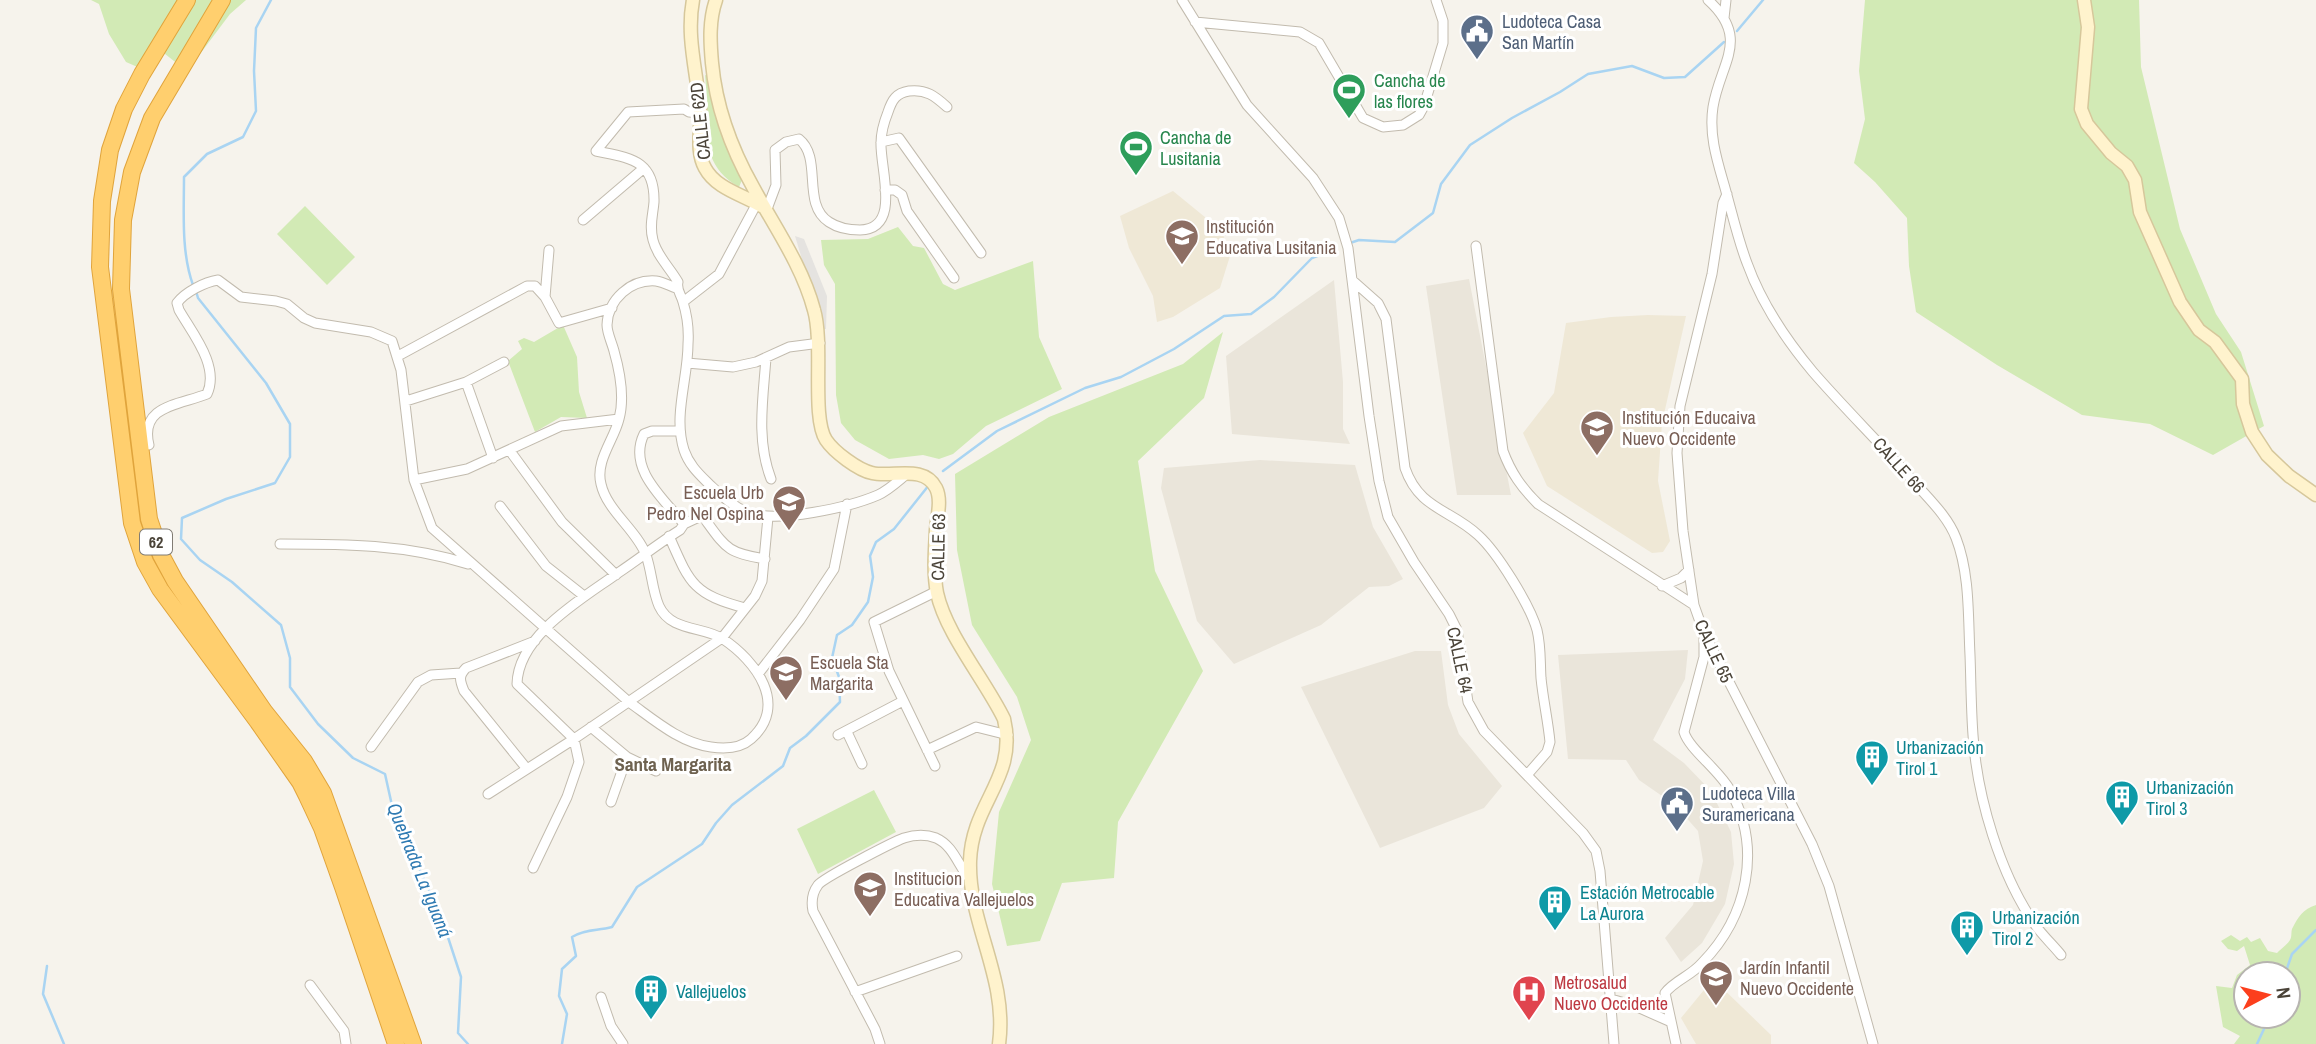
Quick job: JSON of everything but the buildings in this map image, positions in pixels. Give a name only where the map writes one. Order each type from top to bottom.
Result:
[{"type":"highway","name":"62","points":[[187,0],[124,109],[110,150],[102,201],[100,267],[132,523],[145,562],[160,589],[279,752],[307,796],[339,875],[396,1044]]},
{"type":"highway","name":"62","points":[[222,0],[152,118],[132,172],[123,220],[121,289],[149,519],[161,555],[175,581],[264,711],[304,761],[323,793],[413,1044]]},
{"type":"main road","name":"CALLE 62D","points":[[693,0],[690,30],[700,113],[699,151],[706,171],[722,186],[762,206]]},
{"type":"main road","points":[[716,0],[710,27],[716,96],[732,145],[810,298],[820,343],[819,419],[827,441],[838,453],[870,473],[908,473]]},
{"type":"main road","points":[[2084,0],[2088,27],[2081,109],[2087,124],[2111,153],[2127,166],[2135,180],[2140,212],[2180,302],[2199,330],[2215,342],[2242,379],[2244,404],[2252,432],[2267,455],[2289,476],[2316,495]]},
{"type":"main road","name":"CALLE 63","points":[[908,473],[922,476],[936,488],[939,510],[936,536],[937,592],[950,625],[1004,719],[1008,735]]},
{"type":"main road","points":[[999,1044],[1000,1002],[970,879],[972,837],[980,812],[1006,759],[1008,735]]},
{"type":"street","name":"CALLE 64","points":[[1182,0],[1247,105],[1313,178],[1339,218],[1348,248],[1375,455],[1388,517],[1413,562],[1457,630],[1468,702],[1484,731],[1583,832],[1596,851],[1614,1044]]},
{"type":"street","points":[[1195,22],[1300,32],[1309,36],[1319,43],[1363,118],[1383,127],[1393,127],[1412,121],[1419,115],[1427,95],[1443,43],[1443,21],[1436,0]]},
{"type":"street","points":[[1708,0],[1724,18]]},
{"type":"street","points":[[1724,18],[1726,0]]},
{"type":"street","name":"CALLE 66","points":[[1724,18],[1731,40],[1731,51],[1713,106],[1713,146],[1746,262],[1757,288],[1813,372],[1930,499],[1955,536],[1962,555],[1967,597],[1973,735],[1982,796],[2001,858],[2021,900],[2037,927],[2061,955]]},
{"type":"street","points":[[683,302],[719,274],[776,185],[775,150],[791,140],[799,139],[804,144],[812,169],[819,213],[838,227],[862,230],[877,225],[885,212],[881,142],[890,102],[900,93],[925,91],[937,97],[947,107]]},
{"type":"street","points":[[676,288],[678,282],[661,258],[653,240],[650,224],[654,202],[652,184],[644,168],[635,159],[596,151],[628,112],[684,109],[700,113]]},
{"type":"street","points":[[881,142],[899,138],[981,253]]},
{"type":"street","points":[[583,220],[644,168]]},
{"type":"street","points":[[885,190],[895,190],[902,195],[907,211],[954,278]]},
{"type":"street","name":"CALLE 65","points":[[1727,194],[1709,286],[1680,407],[1677,453],[1683,531],[1694,605],[1704,633],[1812,844],[1829,886],[1873,1044]]},
{"type":"street","points":[[1476,246],[1503,451],[1509,467],[1523,489],[1538,504],[1694,605]]},
{"type":"street","points":[[545,296],[549,250]]},
{"type":"street","points":[[149,445],[146,429],[151,417],[161,410],[207,394],[210,387],[210,370],[177,303],[210,281],[218,280],[241,297],[287,304],[315,323],[379,334],[392,341],[398,356],[406,401],[414,480],[432,528],[629,702],[659,724],[700,746],[733,748],[749,741],[766,718],[768,689],[758,674],[722,638],[685,628],[665,615],[656,597],[646,554],[600,484],[600,472],[620,419],[621,381],[607,326],[617,297],[634,284],[659,281],[676,288],[683,302],[688,326],[680,431],[684,450],[692,467],[733,506],[768,517],[783,517],[847,504],[884,492],[908,473]]},
{"type":"street","points":[[1352,280],[1378,303],[1386,319],[1405,468],[1409,479],[1426,501],[1462,523],[1489,547],[1526,606],[1537,629],[1550,742],[1547,752],[1527,775]]},
{"type":"street","points":[[398,356],[527,286],[535,286],[545,296],[559,323],[612,308]]},
{"type":"street","points":[[687,363],[726,368],[766,358],[789,347],[820,343]]},
{"type":"street","points":[[766,358],[761,440],[771,479]]},
{"type":"street","points":[[406,401],[466,382],[504,362]]},
{"type":"street","points":[[466,382],[494,458]]},
{"type":"street","points":[[414,480],[451,474],[494,458],[561,426],[620,419]]},
{"type":"street","points":[[680,431],[652,430],[644,434],[640,442],[639,456],[646,477],[684,524]]},
{"type":"street","points":[[510,451],[562,522],[615,575]]},
{"type":"street","points":[[758,674],[800,620],[834,569],[847,504]]},
{"type":"street","points":[[500,506],[546,566],[584,596]]},
{"type":"street","points":[[533,868],[579,762],[574,739],[517,684],[517,671],[536,640],[584,596],[680,530],[684,524],[699,517],[704,519],[726,548],[745,556],[765,559]]},
{"type":"street","points":[[488,794],[722,638],[755,596],[762,581],[768,517]]},
{"type":"street","points":[[669,536],[691,583],[704,594],[745,608]]},
{"type":"street","points":[[279,544],[392,547],[436,554],[472,565]]},
{"type":"street","points":[[1662,586],[1681,578],[1689,570]]},
{"type":"street","points":[[935,766],[889,671],[874,622],[937,592]]},
{"type":"street","points":[[1676,1044],[1665,993],[1672,983],[1700,966],[1724,936],[1740,907],[1748,863],[1745,830],[1737,804],[1724,779],[1687,742],[1684,732],[1704,657],[1704,633]]},
{"type":"street","points":[[527,769],[464,691],[460,681],[461,673],[466,668],[536,640]]},
{"type":"street","points":[[371,747],[418,682],[431,675],[461,673]]},
{"type":"street","points":[[862,764],[843,734],[903,701]]},
{"type":"street","points":[[592,727],[627,757],[656,771]]},
{"type":"street","points":[[927,750],[976,727],[1008,735]]},
{"type":"street","points":[[611,802],[627,757]]},
{"type":"street","points":[[880,1044],[813,911],[813,895],[822,881],[899,840],[920,835],[944,843],[970,879]]},
{"type":"street","points":[[855,992],[957,956]]},
{"type":"street","points":[[310,985],[344,1031],[346,1044]]},
{"type":"street","points":[[601,997],[611,1026],[623,1044]]},
{"type":"street","points":[[1611,999],[1671,1022]]},
{"type":"shaded area","name":"Institución Educativa Lusitania","points":[[1173,191],[1222,231],[1230,256],[1220,288],[1173,317],[1157,322],[1153,296],[1129,248],[1120,216]]},
{"type":"shaded area","points":[[795,236],[804,239],[827,296],[826,329],[823,329]]},
{"type":"shaded area","points":[[1469,279],[1511,495],[1457,495],[1426,286]]},
{"type":"shaded area","points":[[1334,280],[1343,382],[1343,429],[1350,444],[1232,434],[1226,356]]},
{"type":"shaded area","name":"Institución Educaiva Nuevo Occidente","points":[[1648,315],[1686,316],[1662,423],[1658,481],[1670,541],[1663,552],[1652,553],[1547,486],[1523,433],[1554,393],[1566,323]]},
{"type":"shaded area","points":[[1260,460],[1355,465],[1373,527],[1403,579],[1389,586],[1369,587],[1321,625],[1234,664],[1197,621],[1161,488],[1164,468]]},
{"type":"shaded area","points":[[1688,650],[1685,679],[1653,740],[1684,763],[1711,791],[1731,832],[1734,864],[1725,904],[1702,943],[1681,962],[1665,938],[1693,905],[1703,861],[1698,831],[1675,805],[1639,780],[1626,760],[1568,759],[1558,655]]},
{"type":"shaded area","points":[[1415,651],[1441,651],[1448,705],[1459,734],[1502,786],[1484,808],[1380,848],[1301,687]]},
{"type":"shaded area","name":"Jardín Infantil Nuevo Occidente","points":[[1713,979],[1771,1035],[1771,1044],[1696,1044],[1681,1018]]},
{"type":"green space","points":[[91,0],[246,0],[230,14],[194,62],[179,65],[160,50],[149,72],[126,62],[109,34],[99,4]]},
{"type":"green space","points":[[1865,0],[2139,0],[2141,67],[2180,229],[2216,314],[2241,352],[2264,426],[2213,455],[2150,424],[2082,415],[1997,365],[1916,312],[1909,266],[1907,218],[1854,163],[1865,119],[1859,71]]},
{"type":"green space","points":[[705,75],[710,77],[742,180],[739,187],[715,165],[710,152]]},
{"type":"green space","points":[[305,206],[355,257],[327,285],[277,234]]},
{"type":"green space","points":[[898,227],[913,246],[924,248],[943,284],[955,290],[1033,261],[1039,337],[1062,389],[986,426],[953,454],[939,459],[923,455],[889,459],[855,440],[841,423],[836,395],[835,284],[824,265],[821,240],[868,239]]},
{"type":"green space","points":[[563,325],[577,357],[579,392],[587,418],[561,417],[535,432],[508,361],[522,349],[518,341],[524,338],[534,342]]},
{"type":"green space","points":[[1223,332],[1204,398],[1138,461],[1155,571],[1203,671],[1118,822],[1114,878],[1062,883],[1040,941],[1007,946],[992,884],[999,812],[1031,740],[1017,697],[972,625],[957,550],[955,474],[1049,417],[1183,364]]},
{"type":"green space","points":[[874,790],[896,832],[818,874],[797,829]]},
{"type":"green space","points":[[2316,905],[2316,1044],[2234,1044],[2240,1036],[2223,1027],[2216,986],[2232,988],[2232,1030],[2302,1030],[2302,960],[2248,960],[2244,946],[2237,951],[2228,949],[2221,941],[2231,935],[2240,941],[2247,937],[2251,942],[2260,938],[2268,951],[2277,953],[2290,940],[2292,929],[2304,911]]},
{"type":"waterway","name":"Quebrada La Iguaná","points":[[193,285],[185,246],[184,177],[207,154],[243,137],[256,111],[256,28],[271,0]]},
{"type":"waterway","points":[[1737,31],[1763,0]]},
{"type":"waterway","points":[[1350,243],[1359,240],[1395,242],[1433,213],[1441,184],[1470,145],[1588,74],[1632,66],[1664,78],[1685,77],[1724,42]]},
{"type":"waterway","points":[[943,471],[997,431],[1085,388],[1121,377],[1174,349],[1224,316],[1251,314],[1274,297],[1312,258],[1331,251]]},
{"type":"waterway","name":"Quebrada La Iguaná","points":[[196,291],[198,298],[266,383],[290,424],[290,457],[275,483],[226,499],[182,518],[181,539],[200,560],[232,582],[281,625],[290,658],[290,687],[318,724],[353,758],[385,774],[393,810],[442,919],[461,977],[458,1033],[468,1044]]},
{"type":"waterway","points":[[562,1044],[567,1014],[559,996],[562,969],[576,956],[572,937],[586,931],[612,927],[637,887],[702,844],[732,805],[783,766],[790,748],[840,702],[839,677],[832,658],[837,635],[852,625],[868,602],[873,577],[870,556],[876,542],[894,529],[929,485]]},
{"type":"waterway","points":[[2290,960],[2292,954],[2316,930]]},
{"type":"waterway","points":[[47,966],[43,994],[64,1044]]},
{"type":"waterway","points":[[2257,1044],[2264,1030]]},
{"type":"place","name":"Ludoteca Casa San Martín","points":[[1477,61]]},
{"type":"place","name":"Cancha de las flores","points":[[1349,120]]},
{"type":"place","name":"Cancha de Lusitania","points":[[1136,177]]},
{"type":"place","name":"Institución Educativa Lusitania","points":[[1182,266]]},
{"type":"place","name":"Institución Educaiva Nuevo Occidente","points":[[1597,457]]},
{"type":"place","name":"Escuela Urb Pedro Nel Ospina","points":[[789,532]]},
{"type":"place","name":"Escuela Sta Margarita","points":[[786,702]]},
{"type":"place","name":"Urbanización Tirol 1","points":[[1872,787]]},
{"type":"place","name":"Urbanización Tirol 3","points":[[2122,827]]},
{"type":"place","name":"Ludoteca Villa Suramericana","points":[[1677,833]]},
{"type":"place","name":"Institucion Educativa Vallejuelos","points":[[870,918]]},
{"type":"place","name":"Estación Metrocable La Aurora","points":[[1555,932]]},
{"type":"place","name":"Urbanización Tirol 2","points":[[1967,957]]},
{"type":"place","name":"Jardín Infantil Nuevo Occidente","points":[[1716,1007]]},
{"type":"place","name":"Vallejuelos","points":[[651,1021]]},
{"type":"place","name":"Metrosalud Nuevo Occidente","points":[[1529,1022]]},
{"type":"district","name":"Santa Margarita","points":[[673,764]]}]
